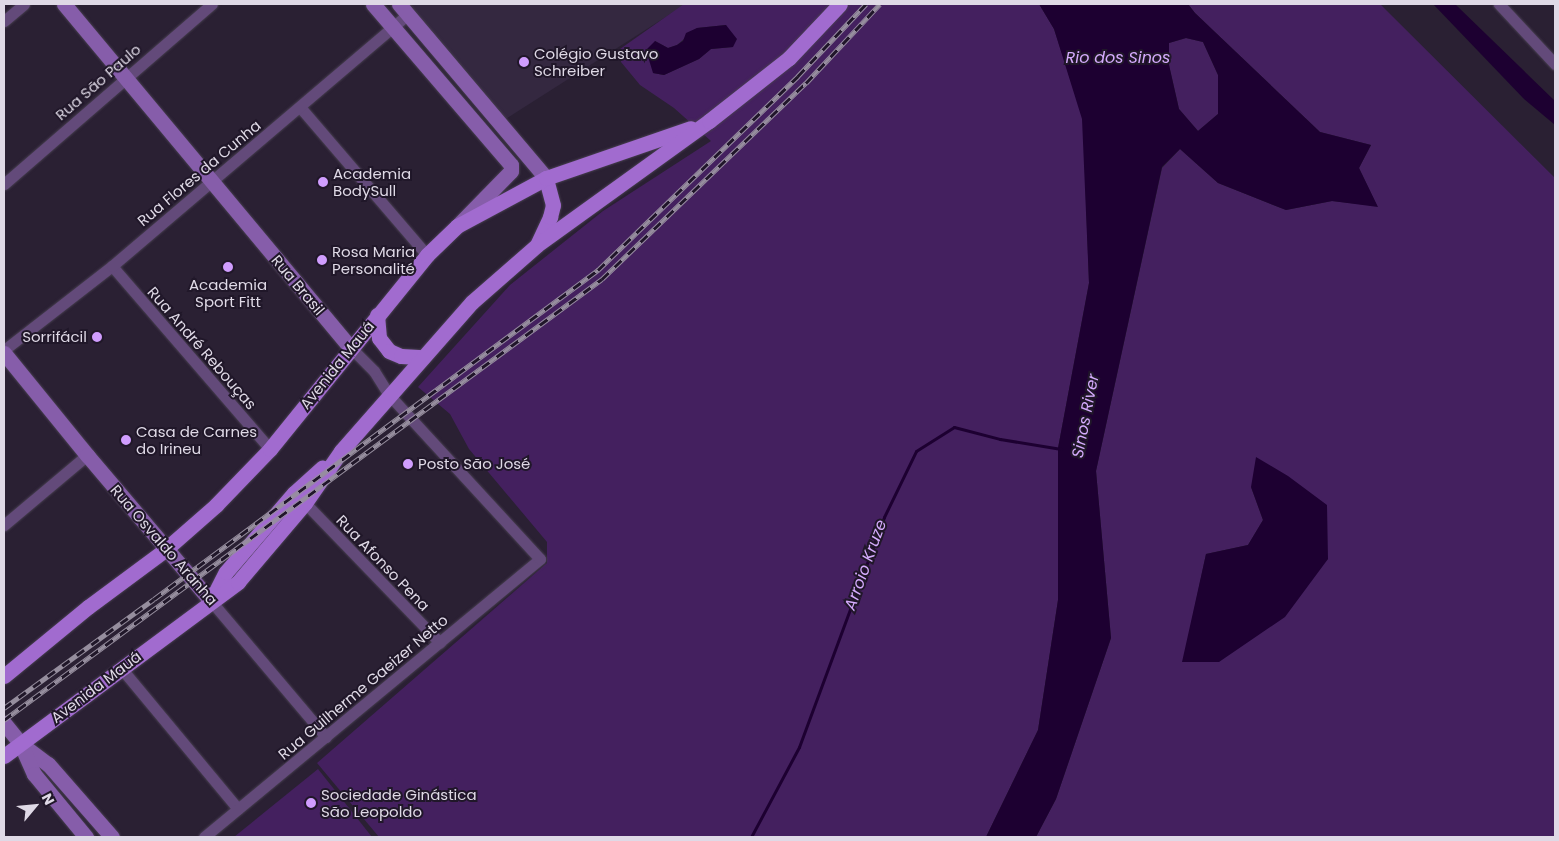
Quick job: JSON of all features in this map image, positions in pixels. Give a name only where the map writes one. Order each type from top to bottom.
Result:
[{"type":"main road","name":"Rua Brasil","points":[[64,4],[350,347]]},
{"type":"main road","points":[[373,4],[512,168],[457,226]]},
{"type":"main road","name":"Avenida Mauá","points":[[4,756],[238,582],[305,503],[341,451],[472,302],[537,245],[709,122],[789,58],[840,4]]},
{"type":"main road","points":[[404,9],[546,178],[553,205],[550,217],[537,245]]},
{"type":"main road","name":"Avenida Mauá","points":[[4,676],[88,607],[166,549],[216,505],[270,449],[350,347],[427,255],[457,226],[546,178],[709,122]]},
{"type":"main road","points":[[377,316],[379,338],[389,351],[400,356],[423,357]]},
{"type":"main road","name":"Rua Osvaldo Aranha","points":[[4,352],[87,455],[166,549],[212,600]]},
{"type":"main road","name":"Avenida Mauá","points":[[212,600],[226,572],[294,493],[341,451]]},
{"type":"main road","points":[[4,723],[21,744],[48,764],[112,837]]},
{"type":"main road","points":[[21,744],[34,774],[86,837]]},
{"type":"street","points":[[4,21],[24,4]]},
{"type":"street","name":"Rua São Paulo","points":[[4,184],[212,4]]},
{"type":"street","points":[[1499,4],[1555,64]]},
{"type":"street","name":"Rua Flores da Cunha","points":[[4,352],[112,266],[300,107],[392,27],[404,9]]},
{"type":"street","points":[[300,107],[427,255]]},
{"type":"street","name":"Rua André Rebouças","points":[[112,266],[270,449]]},
{"type":"street","name":"Rua Brasil","points":[[350,347],[374,371],[389,395],[540,560]]},
{"type":"street","points":[[4,525],[87,455]]},
{"type":"street","name":"Rua Afonso Pena","points":[[305,503],[440,643]]},
{"type":"street","name":"Rua Guilherme Gaeizer Netto","points":[[204,837],[540,560]]},
{"type":"street","name":"Rua Osvaldo Aranha","points":[[212,600],[326,737]]},
{"type":"street","points":[[121,668],[238,809]]},
{"type":"shaded area","name":"Colégio Gustavo Schreiber","points":[[404,4],[686,4],[504,120]]},
{"type":"shaded area","points":[[684,4],[1039,4],[1054,29],[1083,119],[1089,283],[1058,448],[1058,600],[1038,730],[986,837],[379,837],[317,763],[547,563],[547,542],[469,449],[450,414],[418,387],[510,285],[603,211],[711,141],[674,108],[640,85],[621,62],[620,49]],"holes":[[[726,25],[733,47],[711,49],[699,59],[664,75],[653,73],[655,41],[668,48],[677,45],[697,28]]]},
{"type":"shaded area","points":[[1188,4],[1380,4],[1555,178],[1555,837],[1036,837],[1056,799],[1111,638],[1096,471],[1162,168],[1180,149],[1218,183],[1286,210],[1332,201],[1377,206],[1359,168],[1371,145],[1320,132],[1195,13]],"holes":[[[1251,487],[1328,559],[1183,662],[1206,554],[1248,545],[1263,520]]]},
{"type":"shaded area","points":[[1186,38],[1203,42],[1218,75],[1218,114],[1198,131],[1179,109],[1169,65],[1169,43]]},
{"type":"shaded area","name":"Sociedade Ginástica São Leopoldo","points":[[318,769],[372,837],[234,837]]},
{"type":"water","name":"Rio dos Sinos","points":[[1039,4],[1188,4],[1195,13],[1320,132],[1371,145],[1359,168],[1378,207],[1332,201],[1286,210],[1218,183],[1180,149],[1162,167],[1096,471],[1111,638],[1056,799],[1036,837],[986,837],[1038,730],[1058,600],[1058,448],[1089,283],[1082,119],[1054,29]],"holes":[[[1186,38],[1203,42],[1218,75],[1218,114],[1198,131],[1179,109],[1169,65],[1169,43]]]},
{"type":"water","points":[[1433,4],[1455,4],[1555,101],[1555,125],[1524,99]]},
{"type":"water","points":[[726,25],[737,39],[733,47],[711,49],[699,59],[664,75],[653,73],[646,50],[655,41],[668,48],[683,41],[686,33],[697,28]]},
{"type":"water","points":[[1256,457],[1288,476],[1327,505],[1328,559],[1285,617],[1219,662],[1182,662],[1206,554],[1248,545],[1263,520],[1251,487]]},
{"type":"waterway","name":"Arroio Kruze","points":[[751,837],[799,747],[884,517],[916,451],[954,427],[1000,439],[1061,449]]},
{"type":"railway","points":[[4,708],[598,270],[798,76],[866,4]]},
{"type":"railway","points":[[4,720],[602,279],[806,83],[880,4]]},
{"type":"place","name":"Colégio Gustavo Schreiber","points":[[524,62]]},
{"type":"place","name":"Academia BodySull","points":[[323,182]]},
{"type":"place","name":"Rosa Maria Personalité","points":[[322,260]]},
{"type":"place","name":"Academia Sport Fitt","points":[[228,267]]},
{"type":"place","name":"Sorrifácil","points":[[97,337]]},
{"type":"place","name":"Casa de Carnes do Irineu","points":[[126,440]]},
{"type":"place","name":"Posto São José","points":[[408,464]]},
{"type":"place","name":"Sociedade Ginástica São Leopoldo","points":[[311,803]]},
{"type":"water label","name":"Sinos River","points":[[1086,416]]}]
